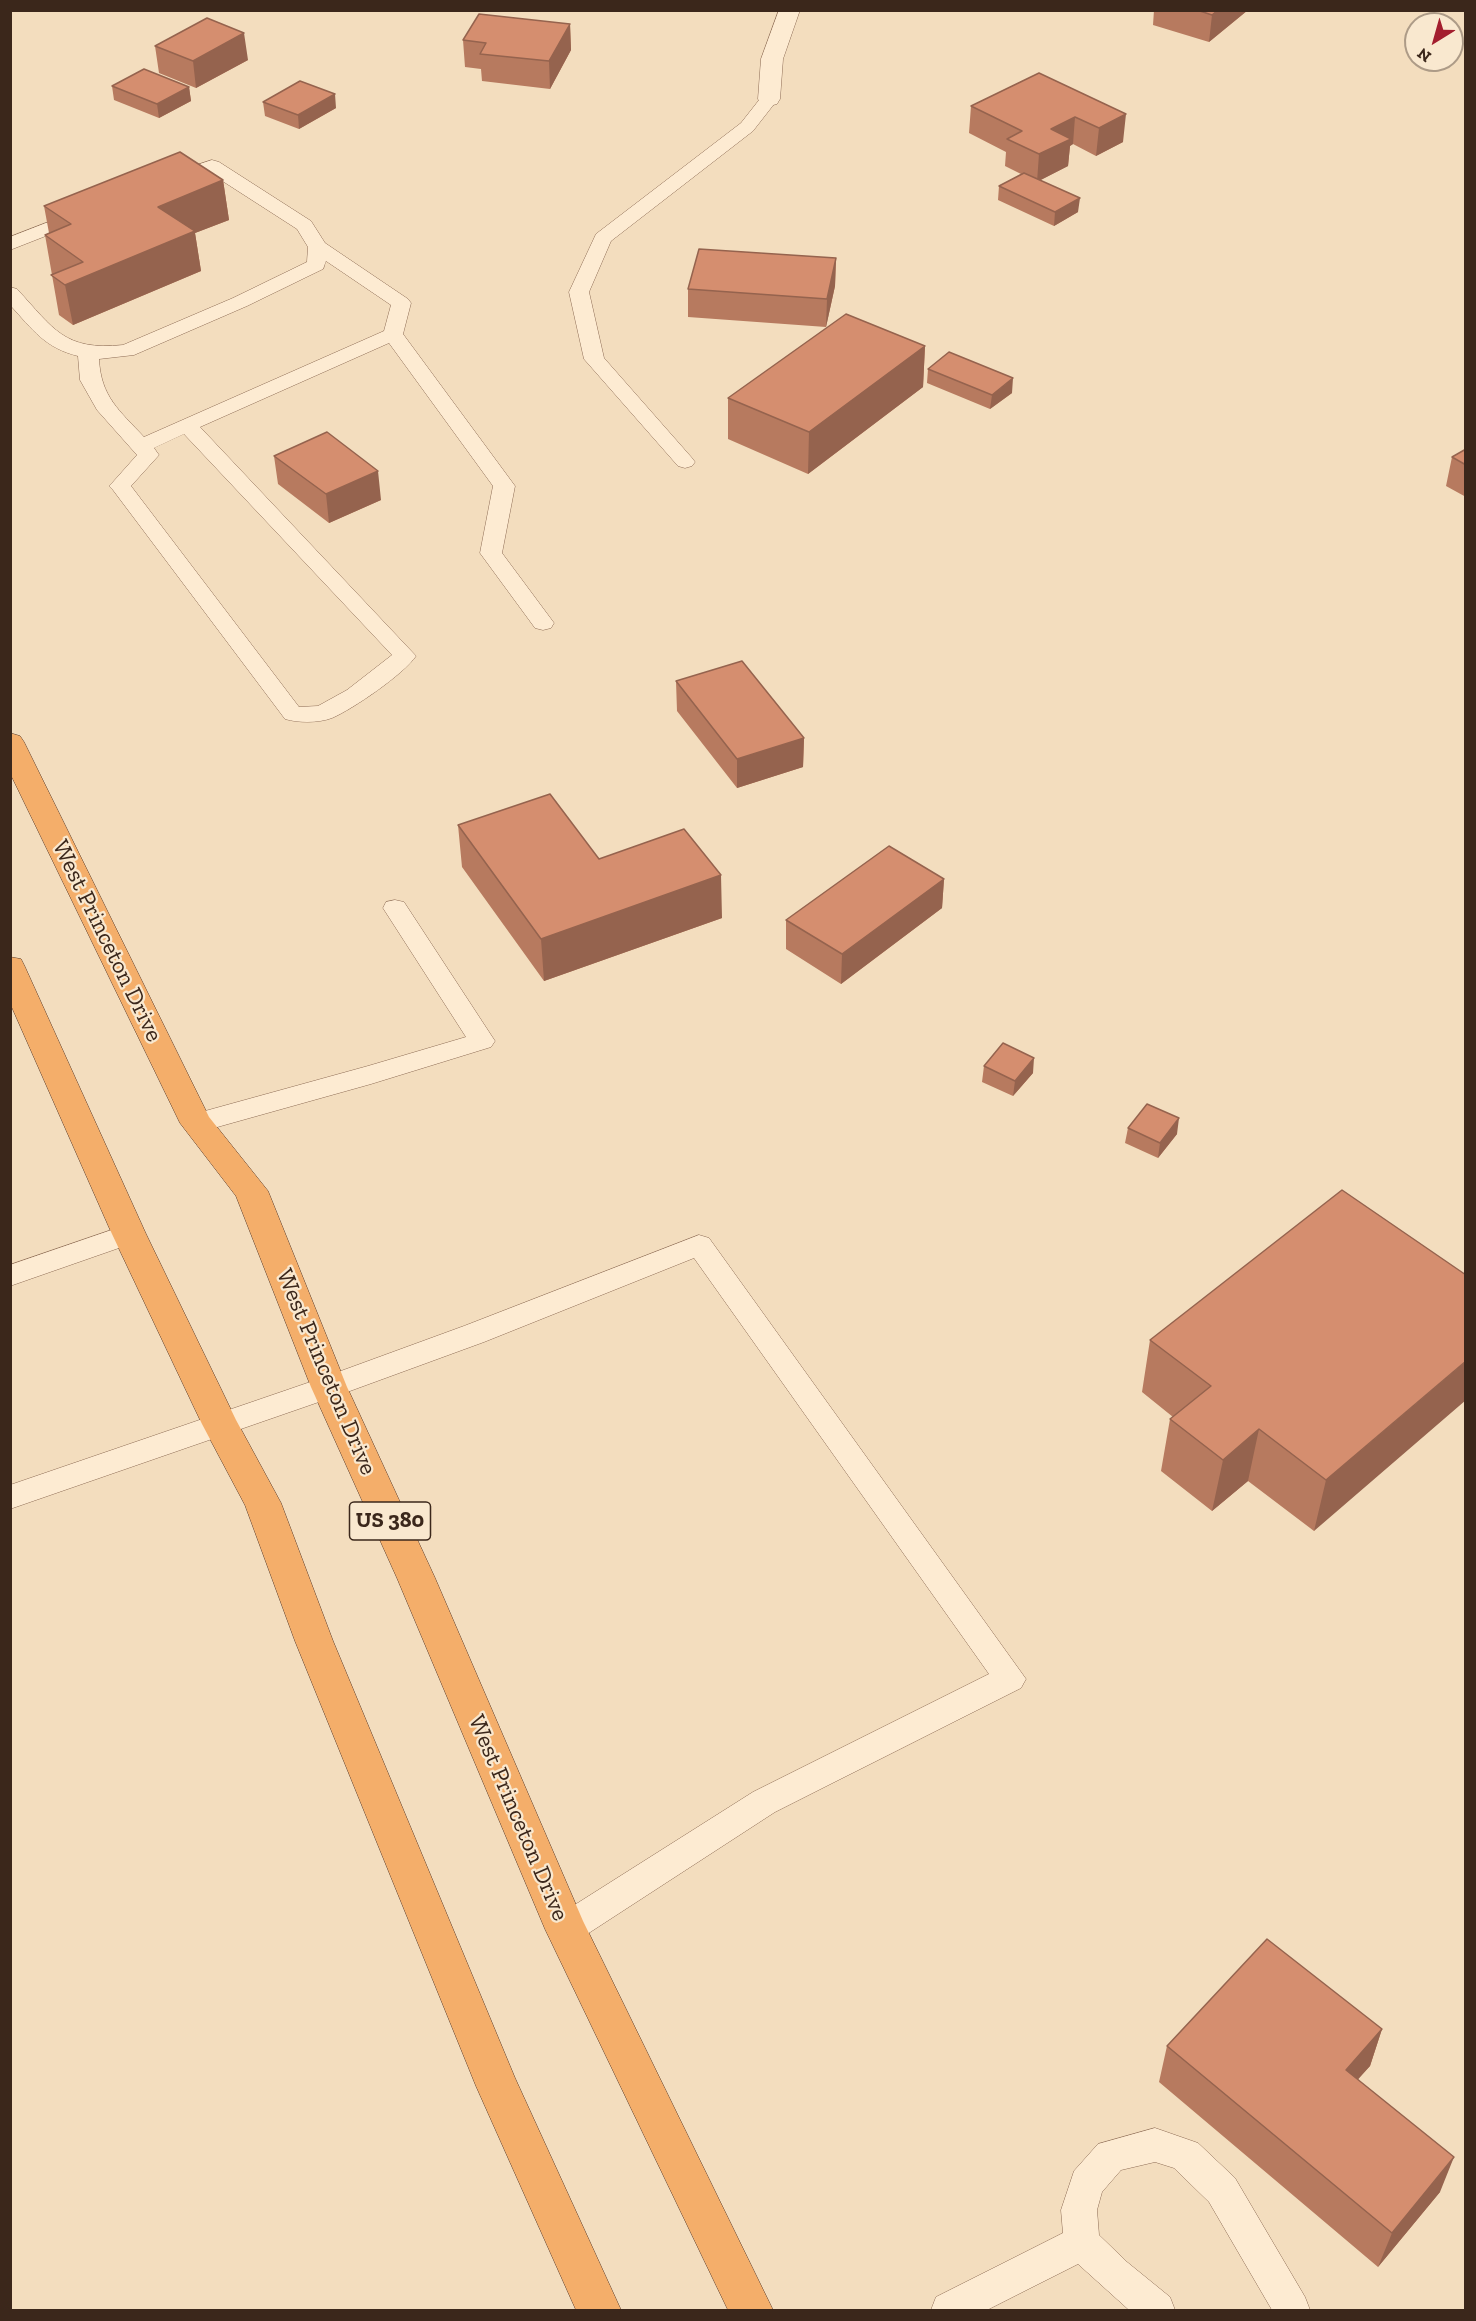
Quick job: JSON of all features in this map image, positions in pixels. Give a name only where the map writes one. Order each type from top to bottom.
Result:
[{"type":"highway","name":"West Princeton Drive","points":[[10,742],[196,1124],[251,1191],[329,1387],[416,1578],[566,1929],[751,2310]]},
{"type":"highway","points":[[10,967],[129,1234],[220,1424],[263,1503],[315,1641],[493,2075],[598,2310]]},
{"type":"street","points":[[769,99],[772,59],[790,10]]},
{"type":"lane","points":[[685,462],[594,359],[579,292],[603,238],[747,127],[769,99]]},
{"type":"lane","points":[[153,187],[186,173],[212,166],[304,225],[318,247],[401,303],[393,334]]},
{"type":"lane","points":[[10,244],[98,209]]},
{"type":"lane","points":[[10,293],[49,336],[67,347],[88,352],[127,351],[240,303],[316,265],[318,247]]},
{"type":"lane","points":[[141,446],[393,334]]},
{"type":"lane","points":[[393,334],[504,486],[490,553],[543,623]]},
{"type":"lane","points":[[88,352],[90,380],[107,410],[149,455],[120,486],[293,714],[323,713],[355,694],[405,656],[187,425]]},
{"type":"lane","points":[[196,1124],[482,1041],[395,908]]},
{"type":"lane","points":[[10,1276],[129,1234]]},
{"type":"lane","points":[[10,1497],[329,1387],[474,1334],[699,1245],[1010,1679],[764,1802],[566,1929]]},
{"type":"lane","points":[[1157,2310],[1114,2275],[1082,2243],[1079,2210],[1087,2183],[1111,2156],[1155,2145],[1185,2155],[1222,2190],[1292,2310]]},
{"type":"lane","points":[[949,2310],[1082,2243]]},
{"type":"building","points":[[1197,10],[1218,10],[1212,15]]},
{"type":"building","points":[[479,14],[570,24],[549,61],[480,54],[486,43],[463,40]]},
{"type":"building","points":[[207,18],[244,33],[193,61],[155,46]]},
{"type":"building","points":[[144,69],[189,87],[157,104],[112,86]]},
{"type":"building","points":[[1039,73],[1126,114],[1099,128],[1075,117],[1051,129],[1071,139],[1039,154],[1007,139],[1022,131],[971,106]]},
{"type":"building","points":[[300,81],[335,94],[298,115],[263,102]]},
{"type":"building","points":[[180,152],[223,180],[158,207],[195,231],[65,285],[51,275],[83,262],[45,235],[71,224],[44,206]]},
{"type":"building","points":[[1024,173],[1080,198],[1055,212],[999,186]]},
{"type":"building","points":[[699,249],[836,258],[827,299],[688,289]]},
{"type":"building","points":[[846,314],[925,346],[809,432],[728,398]]},
{"type":"building","points":[[949,352],[1013,378],[992,395],[928,369]]},
{"type":"building","points":[[327,432],[378,471],[326,494],[274,456]]},
{"type":"building","points":[[1466,449],[1466,465],[1452,457]]},
{"type":"building","points":[[742,661],[804,738],[737,759],[676,681]]},
{"type":"building","points":[[550,794],[599,859],[684,829],[721,875],[541,939],[458,825]]},
{"type":"building","points":[[889,846],[944,879],[842,954],[786,920]]},
{"type":"building","points":[[1003,1043],[1034,1058],[1015,1081],[984,1066]]},
{"type":"building","points":[[1147,1104],[1179,1118],[1160,1143],[1128,1128]]},
{"type":"building","points":[[1342,1190],[1466,1275],[1466,1361],[1326,1480],[1259,1429],[1223,1460],[1170,1419],[1211,1386],[1150,1340]]},
{"type":"building","points":[[1267,1939],[1382,2029],[1346,2070],[1454,2157],[1392,2233],[1167,2046]]}]
